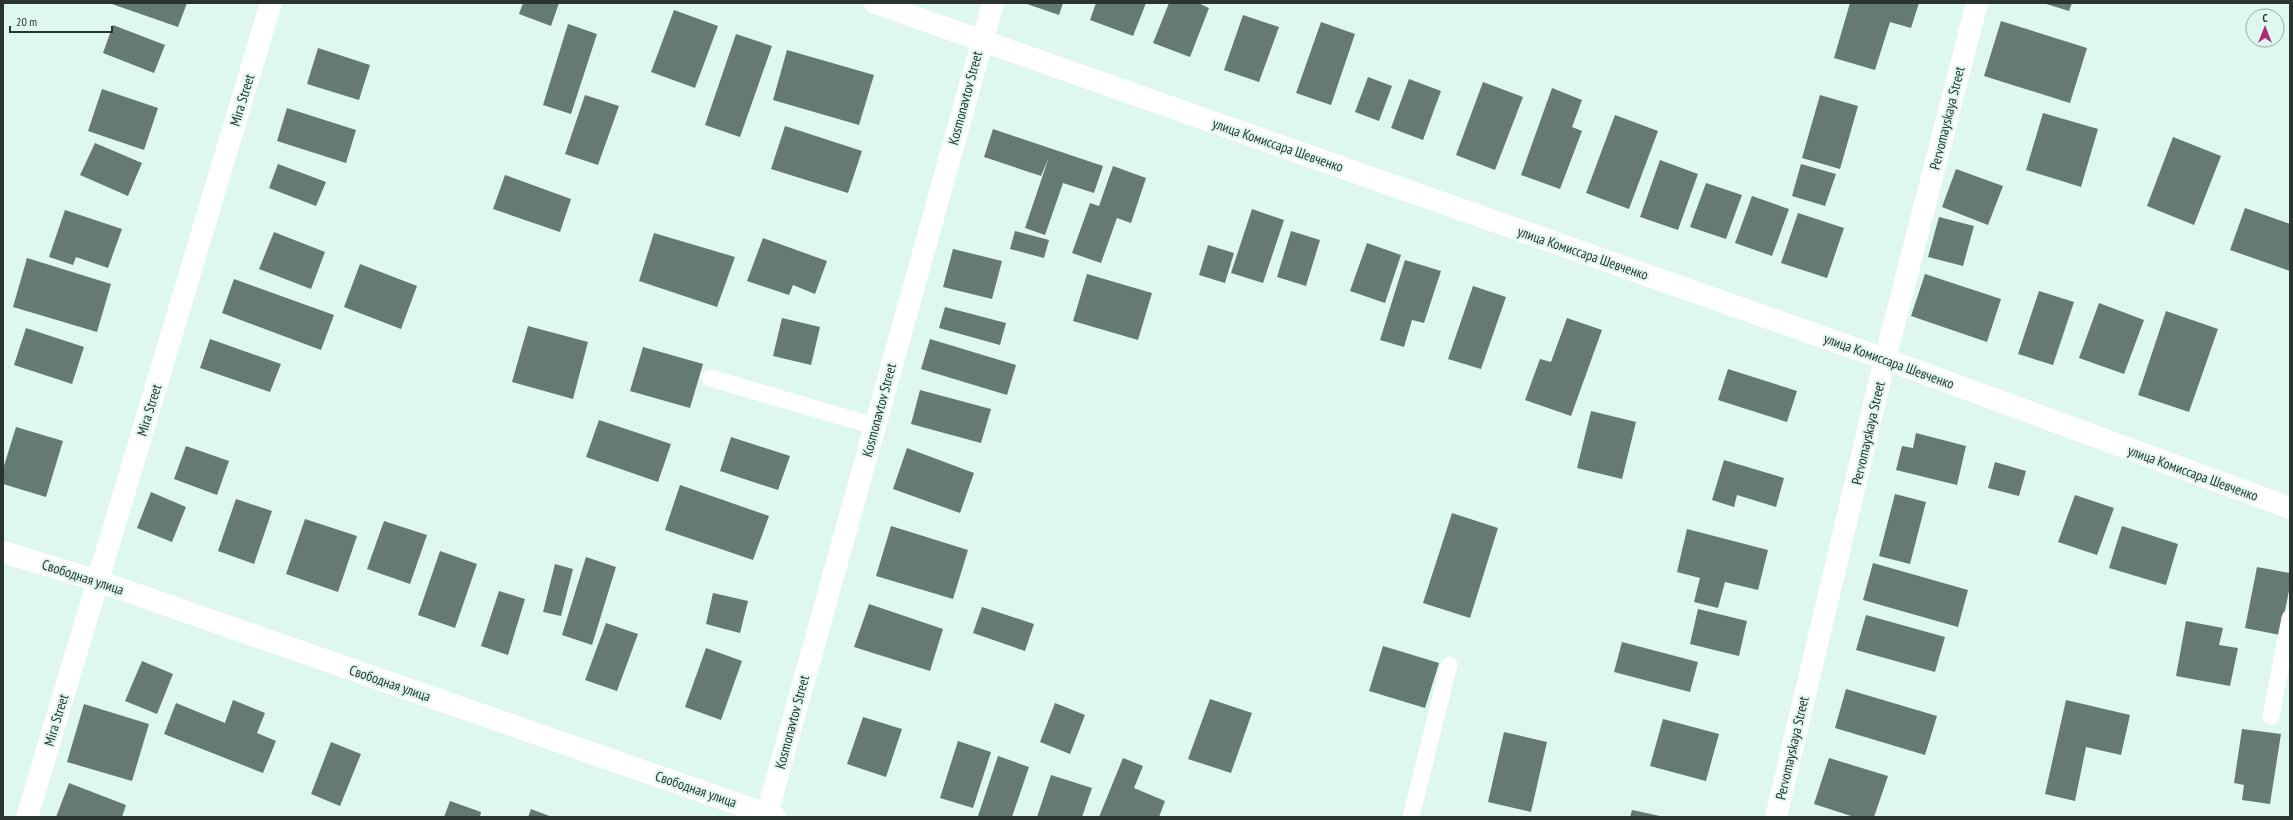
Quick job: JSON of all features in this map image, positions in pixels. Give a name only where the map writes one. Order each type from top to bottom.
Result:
[{"type":"street","name":"Mira Street","points":[[27,817],[271,3]]},
{"type":"street","name":"улица Комиссара Шевченко","points":[[875,3],[1885,359],[2290,508]]},
{"type":"street","name":"Kosmonavtov Street","points":[[769,816],[874,426],[981,40],[993,3]]},
{"type":"street","name":"Pervomayskaya Street","points":[[1776,817],[1885,359],[1977,3]]},
{"type":"street","name":"Свободная улица","points":[[3,552],[98,581],[769,816]]},
{"type":"lane","points":[[710,378],[874,426]]},
{"type":"lane","points":[[2271,716],[2290,618]]},
{"type":"lane","points":[[1411,817],[1448,665]]},
{"type":"building","points":[[109,3],[187,3],[178,27]]},
{"type":"building","points":[[523,3],[559,3],[551,26],[519,14]]},
{"type":"building","points":[[1024,3],[1063,3],[1059,15]]},
{"type":"building","points":[[1096,3],[1146,3],[1133,36],[1090,20]]},
{"type":"building","points":[[1169,3],[1198,3],[1209,8],[1190,57],[1153,43]]},
{"type":"building","points":[[1850,3],[1919,3],[1911,28],[1890,22],[1875,70],[1834,58]]},
{"type":"building","points":[[2043,3],[2072,3],[2069,11]]},
{"type":"building","points":[[674,10],[718,26],[695,88],[651,72]]},
{"type":"building","points":[[1243,15],[1279,27],[1259,82],[1224,70]]},
{"type":"building","points":[[2001,21],[2087,48],[2070,103],[1984,76]]},
{"type":"building","points":[[1321,22],[1355,34],[1331,105],[1296,93]]},
{"type":"building","points":[[568,24],[597,34],[571,114],[543,105]]},
{"type":"building","points":[[113,25],[165,45],[154,73],[103,53]]},
{"type":"building","points":[[736,34],[772,46],[740,137],[705,125]]},
{"type":"building","points":[[318,48],[370,65],[359,100],[307,84]]},
{"type":"building","points":[[787,50],[874,75],[859,125],[773,100]]},
{"type":"building","points":[[1368,77],[1392,86],[1379,121],[1355,112]]},
{"type":"building","points":[[1409,79],[1441,91],[1423,140],[1391,128]]},
{"type":"building","points":[[1483,82],[1523,97],[1495,170],[1456,155]]},
{"type":"building","points":[[1552,88],[1582,100],[1572,127],[1582,131],[1560,189],[1521,175]]},
{"type":"building","points":[[102,89],[158,108],[144,150],[88,131]]},
{"type":"building","points":[[585,95],[619,106],[598,165],[565,154]]},
{"type":"building","points":[[1820,95],[1858,106],[1840,169],[1802,158]]},
{"type":"building","points":[[287,108],[356,130],[346,163],[277,141]]},
{"type":"building","points":[[2043,113],[2098,129],[2081,187],[2026,170]]},
{"type":"building","points":[[1615,115],[1658,131],[1629,209],[1586,193]]},
{"type":"building","points":[[785,126],[862,151],[848,193],[771,169]]},
{"type":"building","points":[[993,129],[1103,166],[1094,193],[1063,183],[1045,235],[1025,228],[1049,157],[1041,176],[984,157]]},
{"type":"building","points":[[2173,137],[2221,156],[2194,225],[2147,206]]},
{"type":"building","points":[[95,143],[142,163],[128,196],[80,175]]},
{"type":"building","points":[[1660,160],[1698,174],[1678,230],[1640,217]]},
{"type":"building","points":[[278,164],[326,182],[316,206],[269,188]]},
{"type":"building","points":[[1801,164],[1836,174],[1825,206],[1792,196]]},
{"type":"building","points":[[1113,166],[1146,178],[1131,223],[1117,218],[1101,263],[1072,253],[1090,203],[1099,206]]},
{"type":"building","points":[[1956,169],[2003,186],[1988,225],[1942,207]]},
{"type":"building","points":[[505,175],[571,199],[560,232],[493,209]]},
{"type":"building","points":[[1706,183],[1742,195],[1726,239],[1690,227]]},
{"type":"building","points":[[1752,196],[1789,209],[1772,256],[1735,243]]},
{"type":"building","points":[[2245,208],[2290,224],[2290,271],[2230,250]]},
{"type":"building","points":[[1252,209],[1284,220],[1263,283],[1231,273]]},
{"type":"building","points":[[65,210],[122,229],[108,268],[76,257],[73,265],[49,257]]},
{"type":"building","points":[[1798,213],[1844,228],[1827,278],[1781,263]]},
{"type":"building","points":[[1939,217],[1974,226],[1963,266],[1928,257]]},
{"type":"building","points":[[1015,231],[1049,240],[1044,258],[1010,249]]},
{"type":"building","points":[[1291,231],[1320,240],[1306,286],[1277,277]]},
{"type":"building","points":[[274,232],[325,252],[311,289],[259,269]]},
{"type":"building","points":[[654,233],[735,257],[717,307],[639,281]]},
{"type":"building","points":[[763,238],[827,261],[815,294],[793,285],[789,295],[747,281]]},
{"type":"building","points":[[1367,243],[1401,255],[1385,303],[1350,291]]},
{"type":"building","points":[[1208,245],[1234,253],[1225,283],[1199,275]]},
{"type":"building","points":[[953,249],[1002,261],[992,299],[943,287]]},
{"type":"building","points":[[27,258],[111,284],[97,332],[13,307]]},
{"type":"building","points":[[1405,260],[1441,271],[1424,323],[1412,320],[1404,347],[1380,340]]},
{"type":"building","points":[[360,264],[417,286],[401,329],[344,307]]},
{"type":"building","points":[[1087,274],[1152,293],[1138,340],[1073,321]]},
{"type":"building","points":[[1925,274],[2001,299],[1987,342],[1911,316]]},
{"type":"building","points":[[234,279],[334,315],[321,350],[222,313]]},
{"type":"building","points":[[1473,286],[1506,297],[1481,369],[1448,359]]},
{"type":"building","points":[[2039,291],[2074,302],[2053,365],[2018,354]]},
{"type":"building","points":[[2099,303],[2144,320],[2124,374],[2079,358]]},
{"type":"building","points":[[945,307],[1006,323],[1000,345],[939,328]]},
{"type":"building","points":[[2166,311],[2218,329],[2189,412],[2138,395]]},
{"type":"building","points":[[782,318],[820,327],[811,365],[773,356]]},
{"type":"building","points":[[1567,318],[1602,330],[1571,416],[1525,400],[1540,359],[1551,362]]},
{"type":"building","points":[[528,326],[588,342],[573,399],[512,382]]},
{"type":"building","points":[[26,328],[84,347],[72,384],[14,365]]},
{"type":"building","points":[[210,339],[281,364],[270,392],[200,368]]},
{"type":"building","points":[[930,339],[1016,365],[1007,395],[921,369]]},
{"type":"building","points":[[643,347],[703,364],[690,408],[630,391]]},
{"type":"building","points":[[1728,369],[1797,391],[1787,422],[1718,400]]},
{"type":"building","points":[[920,390],[991,409],[981,443],[911,424]]},
{"type":"building","points":[[1591,411],[1636,422],[1622,479],[1577,468]]},
{"type":"building","points":[[599,420],[671,444],[658,482],[586,457]]},
{"type":"building","points":[[16,427],[63,441],[46,497],[3,484],[3,469]]},
{"type":"building","points":[[1916,433],[1966,446],[1957,485],[1896,470],[1902,446],[1913,448]]},
{"type":"building","points":[[731,437],[790,456],[778,490],[720,471]]},
{"type":"building","points":[[186,446],[229,461],[217,495],[174,479]]},
{"type":"building","points":[[907,448],[974,473],[960,513],[893,489]]},
{"type":"building","points":[[1724,460],[1784,478],[1776,507],[1737,495],[1734,507],[1712,500]]},
{"type":"building","points":[[1995,462],[2026,471],[2019,496],[1988,488]]},
{"type":"building","points":[[680,485],[769,516],[753,560],[665,530]]},
{"type":"building","points":[[151,492],[186,507],[172,542],[137,528]]},
{"type":"building","points":[[1895,494],[1926,502],[1910,564],[1879,556]]},
{"type":"building","points":[[2075,495],[2114,508],[2097,555],[2058,542]]},
{"type":"building","points":[[236,499],[272,511],[254,564],[218,551]]},
{"type":"building","points":[[1452,513],[1498,528],[1470,618],[1423,603]]},
{"type":"building","points":[[305,519],[357,536],[338,592],[286,574]]},
{"type":"building","points":[[384,521],[427,535],[410,584],[367,569]]},
{"type":"building","points":[[891,526],[968,550],[953,599],[876,576]]},
{"type":"building","points":[[2122,526],[2178,544],[2166,585],[2109,568]]},
{"type":"building","points":[[1687,529],[1768,550],[1758,590],[1725,582],[1718,608],[1694,602],[1700,578],[1677,572]]},
{"type":"building","points":[[440,551],[477,564],[455,628],[418,615]]},
{"type":"building","points":[[586,557],[616,567],[592,645],[562,635]]},
{"type":"building","points":[[1873,563],[1968,590],[1958,627],[1863,600]]},
{"type":"building","points":[[555,564],[573,569],[561,616],[543,612]]},
{"type":"building","points":[[2257,567],[2290,573],[2290,586],[2280,635],[2245,628]]},
{"type":"building","points":[[499,591],[525,599],[508,655],[481,646]]},
{"type":"building","points":[[713,593],[748,601],[740,633],[706,624]]},
{"type":"building","points":[[869,604],[943,629],[930,671],[854,647]]},
{"type":"building","points":[[982,607],[1034,624],[1025,651],[973,633]]},
{"type":"building","points":[[1698,609],[1747,621],[1739,656],[1690,644]]},
{"type":"building","points":[[1866,615],[1945,637],[1935,672],[1856,650]]},
{"type":"building","points":[[2186,621],[2223,628],[2219,645],[2238,648],[2230,686],[2176,676]]},
{"type":"building","points":[[606,623],[638,634],[617,691],[585,680]]},
{"type":"building","points":[[1622,642],[1698,662],[1690,692],[1614,672]]},
{"type":"building","points":[[1383,646],[1439,663],[1425,708],[1369,691]]},
{"type":"building","points":[[706,648],[742,661],[721,720],[685,707]]},
{"type":"building","points":[[142,661],[173,674],[157,714],[125,701]]},
{"type":"building","points":[[1846,689],[1937,716],[1925,755],[1835,728]]},
{"type":"building","points":[[1210,699],[1252,713],[1231,773],[1188,759]]},
{"type":"building","points":[[233,700],[265,713],[257,733],[276,741],[263,773],[164,734],[176,703],[225,723]]},
{"type":"building","points":[[2066,700],[2130,715],[2121,755],[2086,747],[2075,801],[2045,794]]},
{"type":"building","points":[[1055,703],[1085,715],[1070,754],[1040,742]]},
{"type":"building","points":[[84,704],[149,724],[132,781],[67,762]]},
{"type":"building","points":[[863,717],[902,729],[886,777],[847,764]]},
{"type":"building","points":[[1663,719],[1719,734],[1706,781],[1650,766]]},
{"type":"building","points":[[2242,729],[2281,734],[2270,804],[2242,800],[2244,785],[2234,783]]},
{"type":"building","points":[[1504,732],[1547,742],[1531,812],[1488,802]]},
{"type":"building","points":[[958,741],[991,752],[973,808],[940,798]]},
{"type":"building","points":[[331,742],[361,754],[340,806],[311,794]]},
{"type":"building","points":[[998,756],[1029,767],[1012,817],[980,817],[978,816]]},
{"type":"building","points":[[1123,758],[1143,766],[1134,788],[1165,801],[1159,817],[1099,817]]},
{"type":"building","points":[[1829,758],[1888,776],[1874,817],[1854,817],[1814,804]]},
{"type":"building","points":[[1051,775],[1092,788],[1082,817],[1037,817]]},
{"type":"building","points":[[69,783],[126,805],[122,817],[56,817]]},
{"type":"building","points":[[450,801],[481,812],[480,817],[444,817]]},
{"type":"building","points":[[531,809],[552,817],[528,817]]},
{"type":"building","points":[[1632,810],[1660,816],[1660,817],[1630,817]]}]
